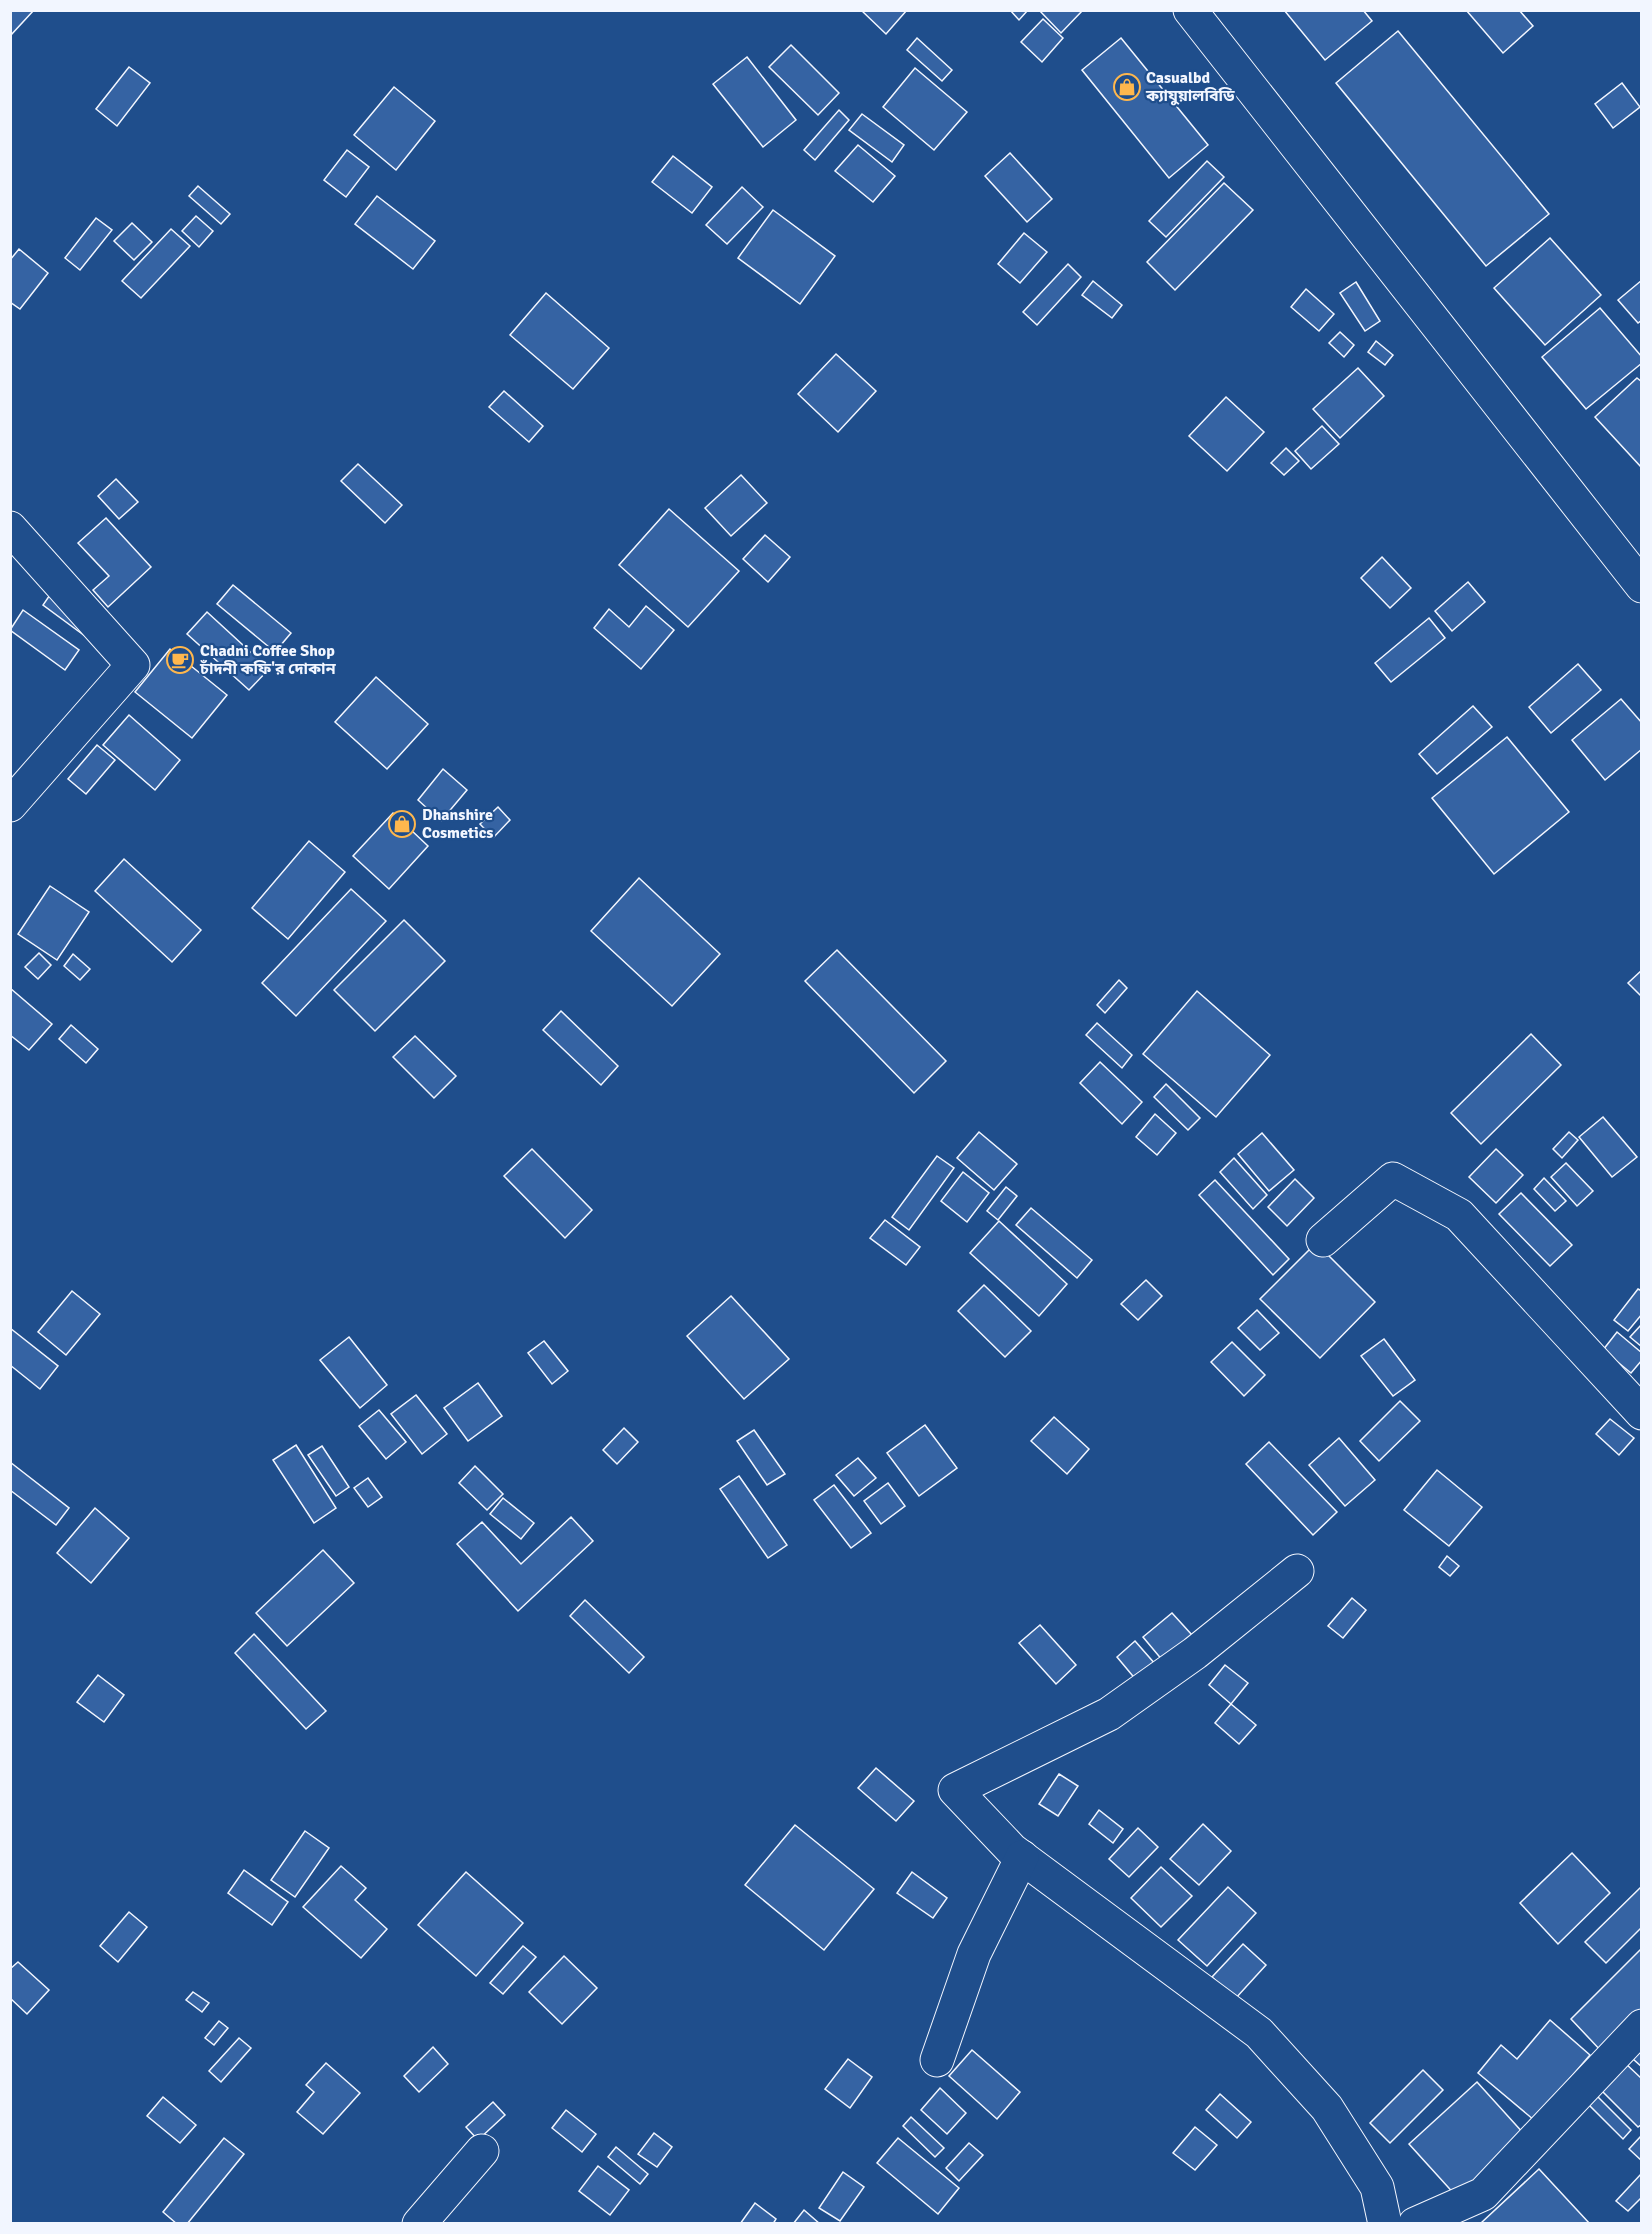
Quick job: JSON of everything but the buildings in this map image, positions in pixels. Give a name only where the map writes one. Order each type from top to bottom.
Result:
[{"type":"main road","points":[[1190,10],[1641,586]]},
{"type":"main road","points":[[10,528],[133,665],[10,805]]},
{"type":"main road","points":[[1323,1240],[1393,1179],[1459,1215],[1641,1413]]},
{"type":"main road","points":[[1297,1571],[1195,1653],[1109,1714],[955,1790],[1022,1857],[1259,2033],[1327,2108],[1377,2187],[1384,2223]]},
{"type":"main road","points":[[937,2060],[974,1954],[1022,1857]]},
{"type":"main road","points":[[1415,2223],[1483,2194],[1641,2026]]},
{"type":"main road","points":[[419,2223],[482,2151]]},
{"type":"place","name":"Casualbd ক্যাযুয়ালবিডি","points":[[1127,87]]},
{"type":"place","name":"Chadni Coffee Shop চাঁদনী কফি'র দোকান","points":[[180,660]]},
{"type":"place","name":"Dhanshire Cosmetics","points":[[402,824]]}]
